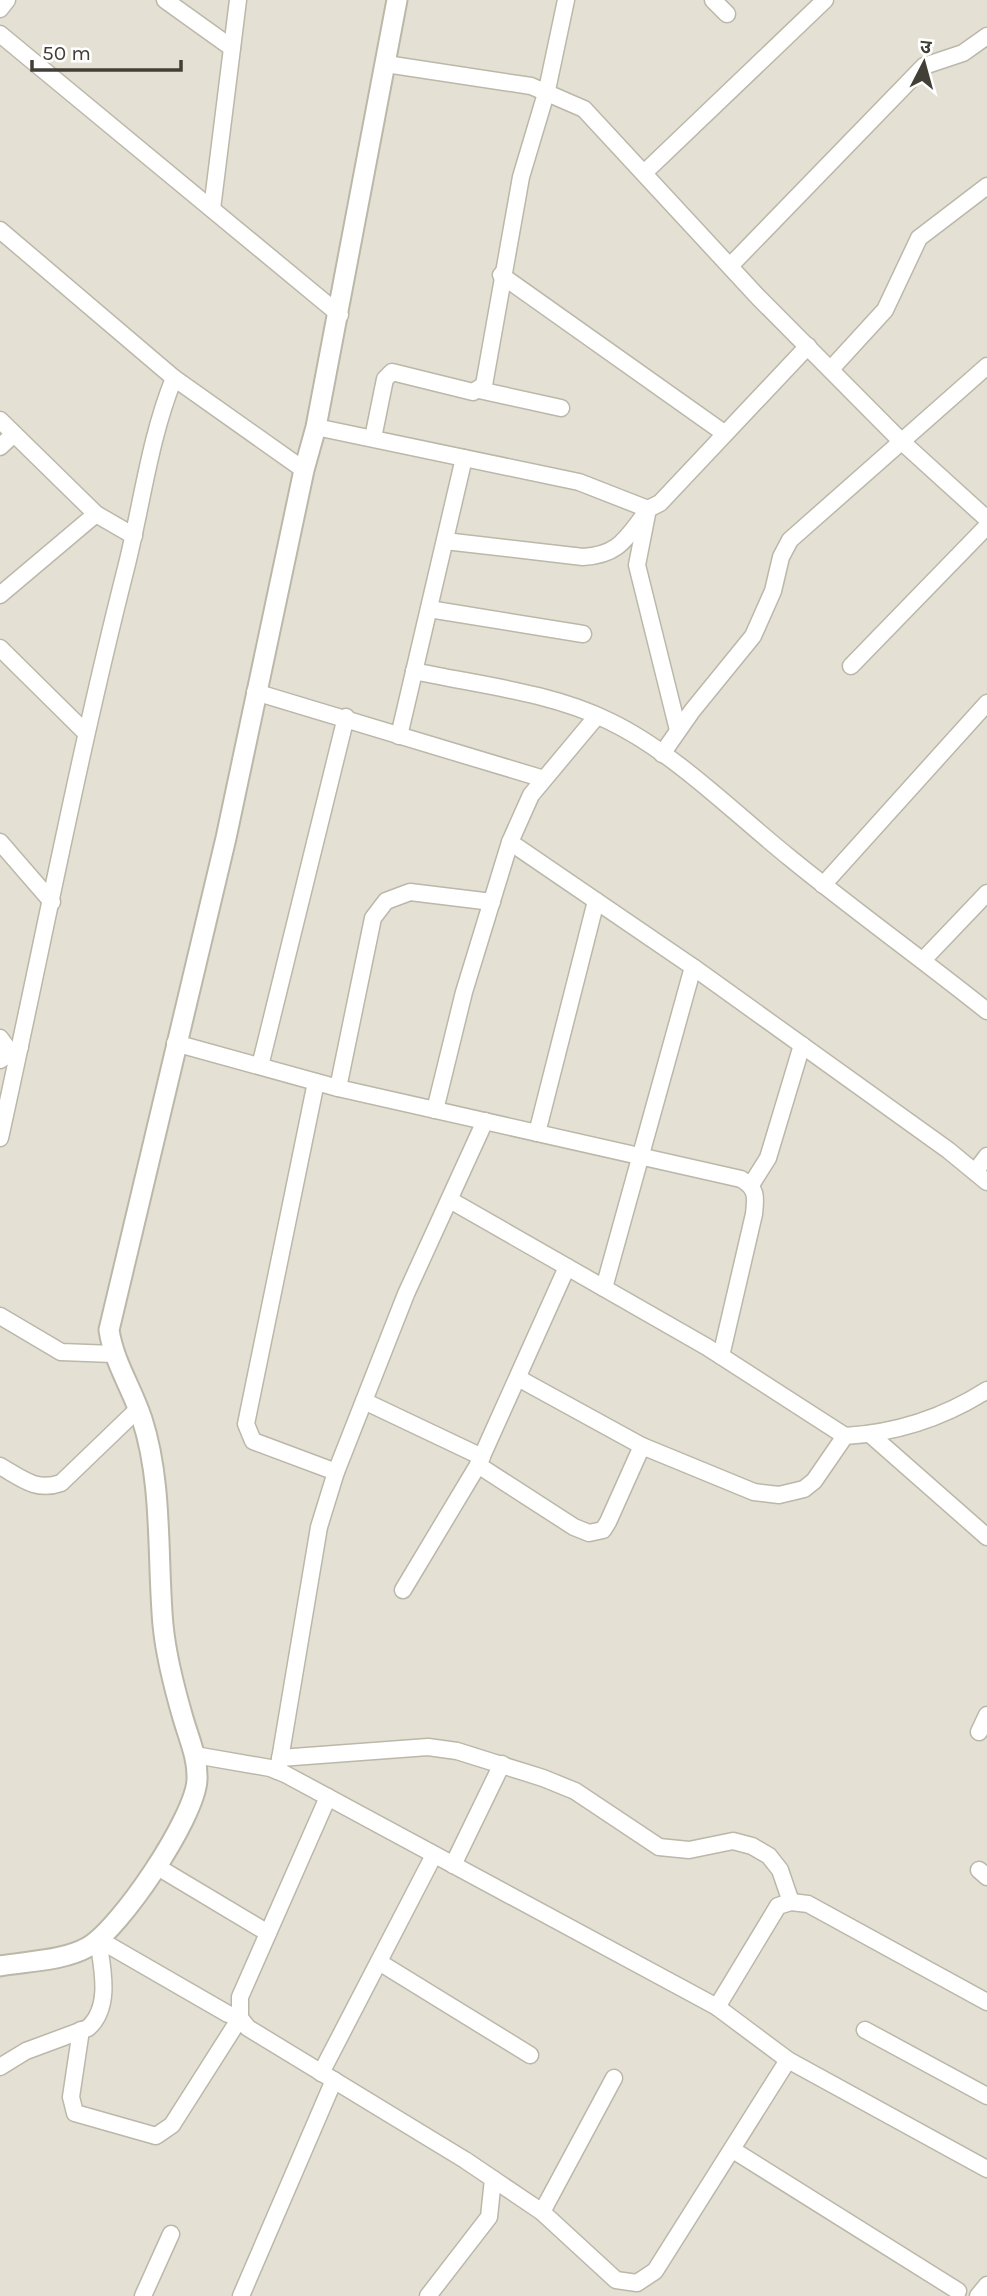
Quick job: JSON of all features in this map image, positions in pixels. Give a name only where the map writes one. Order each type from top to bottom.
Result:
[{"type":"street","points":[[0,9],[7,0]]},
{"type":"street","points":[[165,0],[232,48]]},
{"type":"street","points":[[212,209],[238,0]]},
{"type":"street","points":[[0,1966],[63,1956],[88,1947],[106,1933],[156,1866],[191,1805],[197,1782],[195,1755],[166,1656],[158,1576],[156,1490],[138,1409],[113,1354],[109,1330],[111,1312],[226,838],[255,692],[316,427],[340,315],[397,0]]},
{"type":"street","points":[[373,438],[385,380],[392,372],[473,392],[484,385],[520,177],[547,90],[566,0]]},
{"type":"street","points":[[713,0],[727,14]]},
{"type":"street","points":[[644,173],[825,0]]},
{"type":"street","points":[[0,34],[340,315]]},
{"type":"street","points":[[730,266],[924,66],[963,53],[987,36]]},
{"type":"street","points":[[386,64],[547,90],[584,109],[730,266],[901,441],[987,519]]},
{"type":"street","points":[[831,369],[885,310],[919,238],[987,186]]},
{"type":"street","points":[[1,233],[174,378],[304,470]]},
{"type":"street","points":[[501,275],[724,433]]},
{"type":"street","points":[[444,541],[602,556],[621,544],[648,509],[660,503],[808,346]]},
{"type":"street","points":[[662,754],[753,636],[773,591],[781,557],[790,540],[987,366]]},
{"type":"street","points":[[0,1138],[10,1053],[51,902],[85,732],[134,537],[156,427],[174,378]]},
{"type":"street","points":[[479,390],[561,408]]},
{"type":"street","points":[[0,420],[96,514],[134,537]]},
{"type":"street","points":[[316,427],[579,482],[648,509]]},
{"type":"street","points":[[0,447],[15,434]]},
{"type":"street","points":[[399,736],[464,458]]},
{"type":"street","points":[[648,509],[638,565],[678,730]]},
{"type":"street","points":[[0,596],[96,514]]},
{"type":"street","points":[[852,666],[987,526]]},
{"type":"street","points":[[429,609],[583,634]]},
{"type":"street","points":[[0,648],[85,732]]},
{"type":"street","points":[[414,671],[574,706],[597,716],[662,754],[823,885],[924,959],[987,1011]]},
{"type":"street","points":[[255,692],[346,717],[399,736],[544,779]]},
{"type":"street","points":[[823,885],[987,703]]},
{"type":"street","points":[[435,1110],[464,992],[510,842],[531,795],[597,716]]},
{"type":"street","points":[[260,1066],[346,717]]},
{"type":"street","points":[[0,842],[51,902]]},
{"type":"street","points":[[510,842],[693,967],[981,1177],[987,1156]]},
{"type":"street","points":[[338,1087],[373,918],[386,901],[410,892],[492,902]]},
{"type":"street","points":[[924,959],[987,893]]},
{"type":"street","points":[[537,1133],[596,901]]},
{"type":"street","points":[[604,1288],[693,967]]},
{"type":"street","points":[[0,1038],[10,1053]]},
{"type":"street","points":[[175,1043],[316,1082],[741,1180],[751,1185],[756,1195],[754,1214],[721,1356]]},
{"type":"street","points":[[751,1185],[768,1157],[802,1045]]},
{"type":"street","points":[[316,1082],[246,1424],[253,1441],[336,1472]]},
{"type":"street","points":[[279,1765],[319,1527],[336,1472],[406,1294],[485,1121]]},
{"type":"street","points":[[450,1200],[721,1356],[825,1427],[845,1437],[871,1435],[934,1419],[987,1390]]},
{"type":"street","points":[[403,1590],[480,1461],[567,1267]]},
{"type":"street","points":[[0,1316],[61,1352],[113,1354]]},
{"type":"street","points":[[517,1378],[642,1446],[754,1492],[779,1495],[804,1489],[814,1481],[845,1437]]},
{"type":"street","points":[[364,1401],[480,1461],[574,1527],[589,1532],[603,1530],[608,1522],[642,1446]]},
{"type":"street","points":[[0,1466],[30,1484],[48,1488],[61,1483],[138,1409]]},
{"type":"street","points":[[871,1435],[987,1537]]},
{"type":"street","points":[[979,1732],[987,1716]]},
{"type":"street","points":[[195,1755],[279,1765],[428,1746],[457,1751],[502,1764],[575,1791],[659,1847],[689,1850],[733,1841],[752,1846],[769,1856],[780,1870],[791,1902]]},
{"type":"street","points":[[453,1865],[502,1764]]},
{"type":"street","points":[[279,1765],[328,1797],[717,2007],[788,2060],[987,2169]]},
{"type":"street","points":[[81,2030],[72,2097],[75,2113],[156,2136],[172,2125],[240,2018],[240,1997],[328,1797]]},
{"type":"street","points":[[241,2296],[327,2076],[379,1962],[434,1855]]},
{"type":"street","points":[[156,1866],[268,1933]]},
{"type":"street","points":[[717,2007],[778,1906],[791,1902],[808,1905],[987,2002]]},
{"type":"street","points":[[97,1940],[228,2014],[240,2018],[248,2028],[493,2179],[542,2212],[616,2280],[638,2289],[655,2271],[788,2060]]},
{"type":"street","points":[[0,2067],[26,2051],[95,2022],[103,1994],[104,1977],[97,1940]]},
{"type":"street","points":[[379,1962],[530,2055]]},
{"type":"street","points":[[865,2030],[987,2096]]},
{"type":"street","points":[[542,2212],[614,2078]]},
{"type":"street","points":[[733,2150],[958,2291]]},
{"type":"street","points":[[428,2296],[489,2217],[493,2179]]},
{"type":"street","points":[[143,2296],[171,2234]]},
{"type":"street","points":[[977,2296],[987,2285]]},
{"type":"shaded area","points":[[0,0],[987,0],[987,2296],[0,2296]]}]
